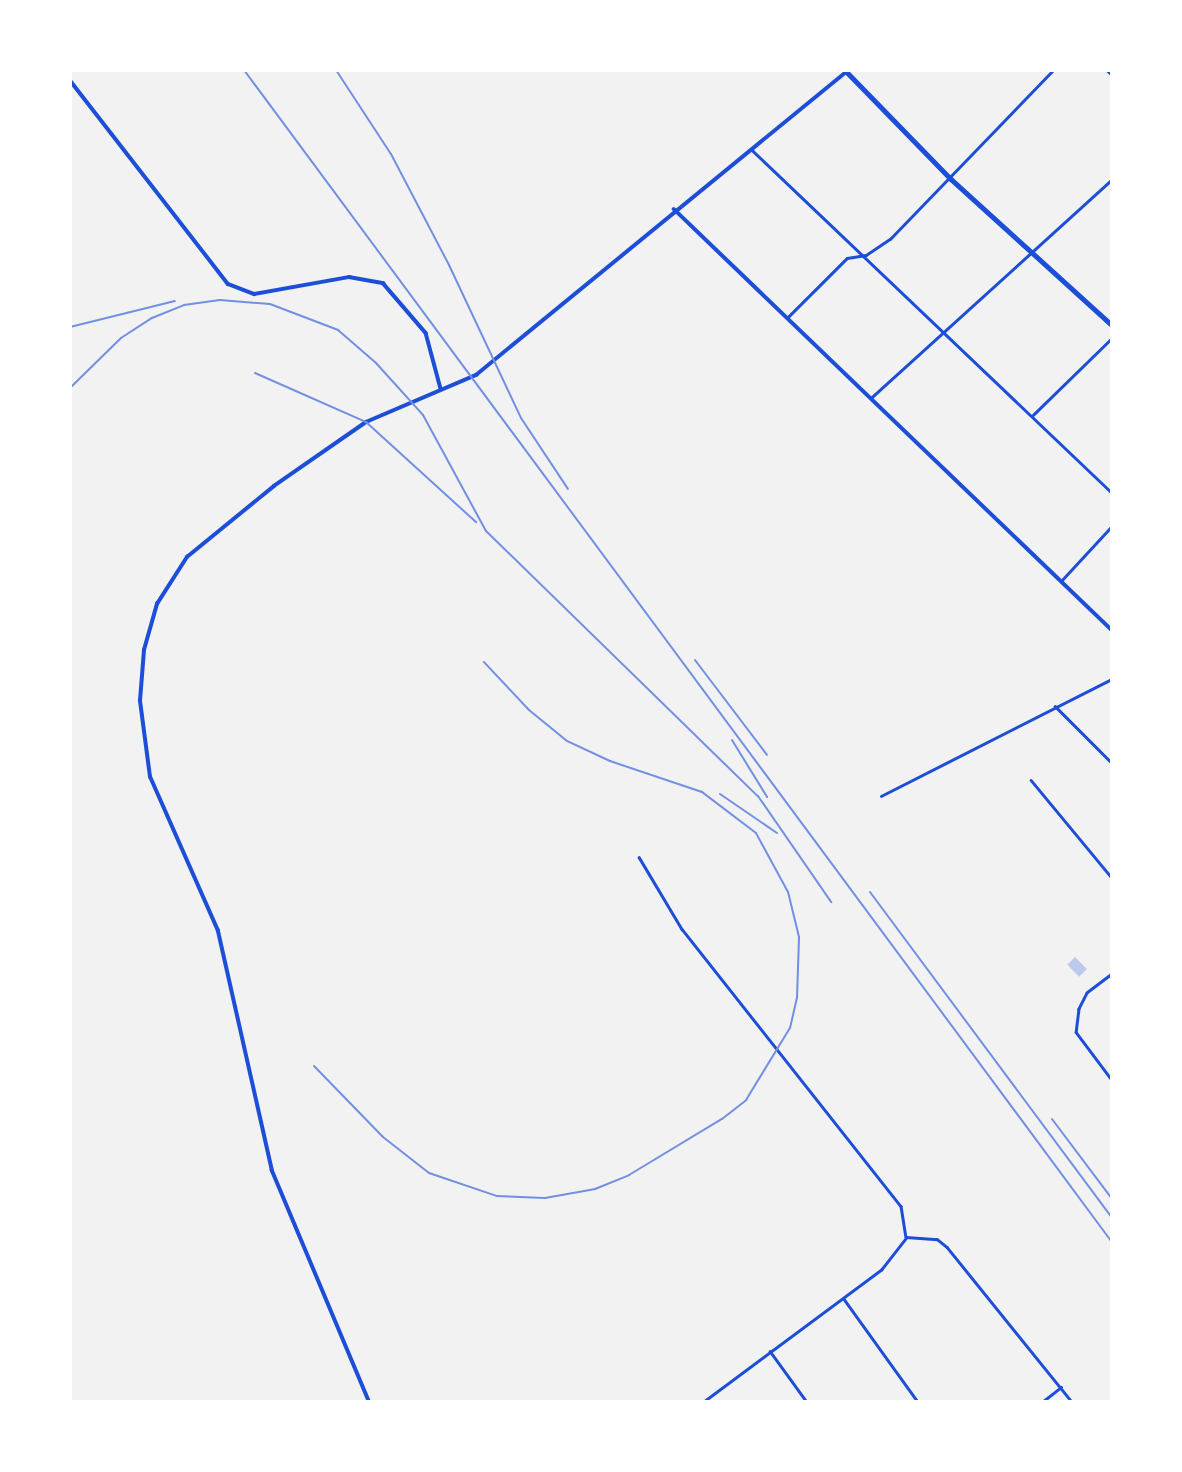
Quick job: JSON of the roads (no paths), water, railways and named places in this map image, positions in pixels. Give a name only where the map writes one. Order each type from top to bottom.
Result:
[{"type":"main road","points":[[846,70],[951,178],[1112,325]]},
{"type":"street","points":[[369,1402],[272,1171],[218,931],[150,777],[139,701],[150,626],[166,586],[187,557],[330,445],[366,422],[476,375],[674,209],[846,70]]},
{"type":"street","points":[[788,317],[847,258],[866,255],[890,239],[1053,70]]},
{"type":"street","points":[[1107,70],[1112,75]]},
{"type":"street","points":[[70,80],[228,284],[254,294],[349,277],[383,283],[426,333],[441,389]]},
{"type":"street","points":[[750,149],[866,255],[1112,493]]},
{"type":"street","points":[[872,397],[1028,251],[1112,179]]},
{"type":"street","points":[[674,209],[1112,630]]},
{"type":"street","points":[[1033,415],[1112,338]]},
{"type":"street","points":[[1060,581],[1112,526]]},
{"type":"street","points":[[881,796],[1112,679]]},
{"type":"street","points":[[1055,706],[1112,763]]},
{"type":"street","points":[[1031,780],[1112,878]]},
{"type":"street","points":[[639,858],[682,929],[901,1206],[906,1237],[902,1249],[881,1270],[703,1402]]},
{"type":"street","points":[[1112,974],[1087,993],[1079,1009],[1076,1032],[1081,1043],[1112,1080]]},
{"type":"street","points":[[906,1237],[937,1239],[947,1247],[1072,1402]]},
{"type":"street","points":[[844,1298],[918,1402]]},
{"type":"street","points":[[770,1351],[807,1402]]},
{"type":"street","points":[[1042,1402],[1061,1387]]},
{"type":"railway","points":[[244,70],[1112,1242]]},
{"type":"railway","points":[[336,70],[391,154],[449,265],[521,418],[568,489]]},
{"type":"railway","points":[[70,388],[121,338],[152,318],[184,305],[220,300],[270,304],[338,330],[376,363],[423,415],[486,531],[758,796],[831,902]]},
{"type":"railway","points":[[70,327],[175,301]]},
{"type":"railway","points":[[255,373],[366,422],[476,522]]},
{"type":"railway","points":[[695,660],[767,755]]},
{"type":"railway","points":[[314,1066],[383,1137],[429,1173],[497,1196],[545,1198],[595,1189],[629,1175],[722,1119],[746,1100],[790,1028],[797,998],[799,937],[788,892],[756,833],[702,792],[610,761],[567,741],[529,710],[484,662]]},
{"type":"railway","points":[[732,740],[767,797]]},
{"type":"railway","points":[[720,794],[777,833]]},
{"type":"railway","points":[[870,892],[1112,1218]]},
{"type":"railway","points":[[1052,1119],[1112,1199]]}]
